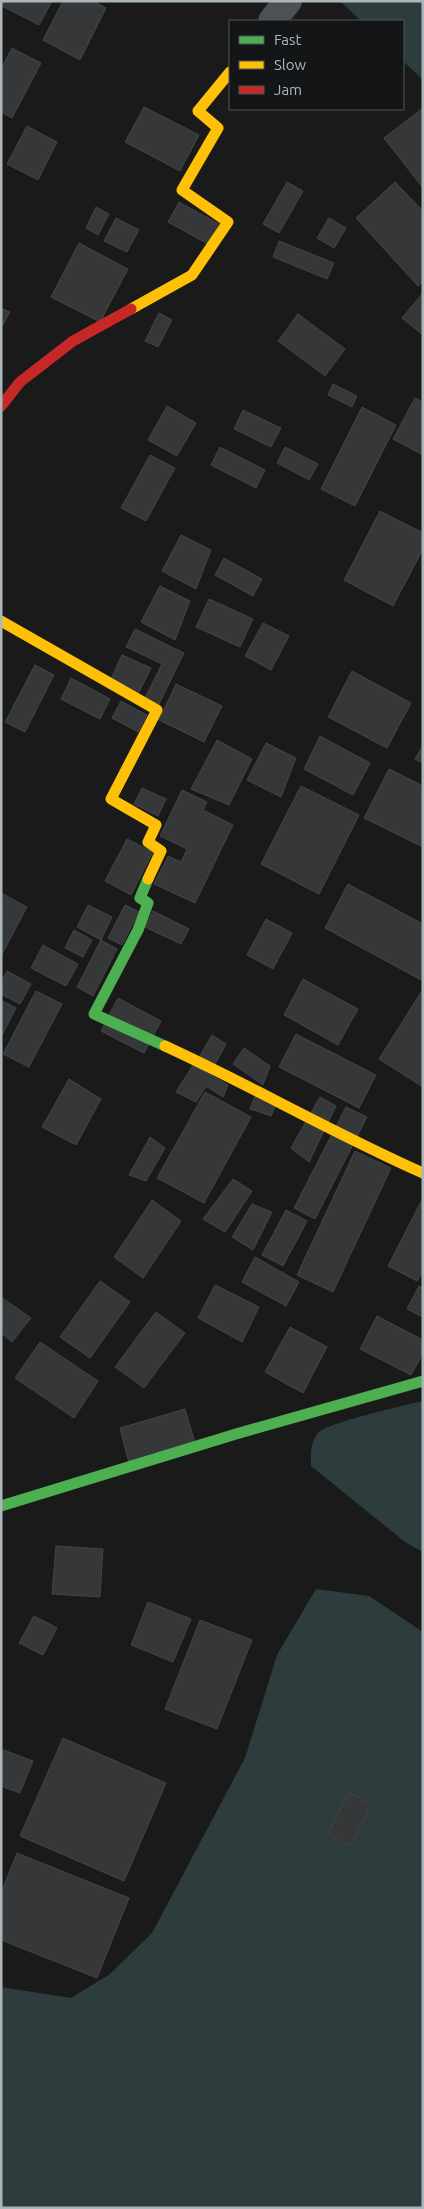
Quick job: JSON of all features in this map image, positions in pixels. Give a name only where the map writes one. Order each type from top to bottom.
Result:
[{"type":"street","points":[[273,20],[288,1]]},
{"type":"street","points":[[1,406],[20,382],[73,340],[192,276],[228,222],[182,190],[218,128],[198,111],[229,73]]},
{"type":"street","points":[[1,621],[157,710],[111,800],[156,825],[148,842],[161,851],[140,898],[148,903],[138,930],[94,1014],[230,1076],[369,1148],[423,1173]]},
{"type":"street","points":[[1,1506],[236,1434],[423,1381]]},
{"type":"shaded area","points":[[340,1],[423,1],[423,80],[404,62],[404,20],[360,20]]},
{"type":"shaded area","points":[[423,1401],[423,1552],[405,1542],[311,1466],[311,1457],[314,1441],[318,1433],[324,1429],[335,1424]]},
{"type":"shaded area","points":[[316,1589],[369,1596],[423,1632],[423,2208],[1,2208],[1,1987],[71,1998],[110,1974],[152,1933],[245,1758],[277,1655]]},
{"type":"building","points":[[5,1],[52,1],[39,25],[2,6]]},
{"type":"building","points":[[63,1],[93,1],[106,8],[80,60],[43,40]]},
{"type":"building","points":[[12,48],[41,63],[12,118],[1,112],[1,69]]},
{"type":"building","points":[[144,107],[199,135],[180,171],[125,142]]},
{"type":"building","points":[[423,108],[423,188],[384,138]]},
{"type":"building","points":[[27,126],[57,142],[38,180],[7,164]]},
{"type":"building","points":[[287,182],[303,191],[279,233],[263,224]]},
{"type":"building","points":[[395,182],[423,211],[423,281],[418,286],[356,218]]},
{"type":"building","points":[[179,202],[219,224],[208,244],[168,222]]},
{"type":"building","points":[[96,207],[109,214],[98,235],[86,228]]},
{"type":"building","points":[[116,218],[139,230],[127,252],[104,241]]},
{"type":"building","points":[[329,218],[346,228],[334,248],[317,238]]},
{"type":"building","points":[[279,241],[334,263],[327,279],[273,257]]},
{"type":"building","points":[[79,243],[128,269],[100,322],[51,297]]},
{"type":"building","points":[[423,293],[423,335],[402,318]]},
{"type":"building","points":[[1,308],[10,312],[1,328]]},
{"type":"building","points":[[159,313],[172,320],[158,347],[145,341]]},
{"type":"building","points":[[298,314],[345,349],[325,376],[278,341]]},
{"type":"building","points":[[333,384],[357,396],[352,407],[328,395]]},
{"type":"building","points":[[415,398],[423,402],[423,455],[393,439]]},
{"type":"building","points":[[167,406],[196,423],[177,456],[148,440]]},
{"type":"building","points":[[362,407],[396,425],[355,506],[321,489]]},
{"type":"building","points":[[243,410],[281,428],[271,447],[234,429]]},
{"type":"building","points":[[220,447],[265,470],[256,488],[211,465]]},
{"type":"building","points":[[285,447],[318,464],[309,480],[277,463]]},
{"type":"building","points":[[150,455],[175,468],[146,521],[121,508]]},
{"type":"building","points":[[380,511],[423,533],[423,549],[393,606],[344,580]]},
{"type":"building","points":[[181,535],[211,550],[196,589],[162,571]]},
{"type":"building","points":[[224,558],[262,579],[253,596],[215,575]]},
{"type":"building","points":[[160,586],[190,601],[175,640],[141,622]]},
{"type":"building","points":[[209,599],[253,619],[240,647],[196,627]]},
{"type":"building","points":[[263,623],[289,636],[271,670],[245,656]]},
{"type":"building","points":[[135,629],[184,653],[159,704],[145,698],[162,664],[126,647]]},
{"type":"building","points":[[122,655],[151,668],[138,694],[110,681]]},
{"type":"building","points":[[35,665],[54,675],[25,732],[5,722]]},
{"type":"building","points":[[352,671],[411,703],[387,748],[328,717]]},
{"type":"building","points":[[71,678],[110,699],[100,719],[61,699]]},
{"type":"building","points":[[176,684],[222,706],[204,742],[159,720]]},
{"type":"building","points":[[121,701],[147,715],[138,732],[112,718]]},
{"type":"building","points":[[320,736],[370,763],[353,795],[304,769]]},
{"type":"building","points":[[217,740],[252,759],[229,805],[191,789]]},
{"type":"building","points":[[266,743],[296,758],[281,797],[247,780]]},
{"type":"building","points":[[423,745],[423,763],[415,759]]},
{"type":"building","points":[[389,769],[423,786],[423,847],[364,818]]},
{"type":"building","points":[[301,786],[359,815],[319,894],[261,864]]},
{"type":"building","points":[[142,788],[166,799],[158,816],[134,804]]},
{"type":"building","points":[[182,790],[207,802],[203,810],[233,825],[195,903],[154,884],[168,856],[181,862],[187,849],[160,836]]},
{"type":"building","points":[[127,839],[153,852],[131,895],[105,881]]},
{"type":"building","points":[[348,884],[423,924],[423,981],[325,928]]},
{"type":"building","points":[[1,893],[27,907],[1,956]]},
{"type":"building","points":[[88,905],[112,917],[101,940],[77,927]]},
{"type":"building","points":[[125,905],[139,912],[122,945],[108,938]]},
{"type":"building","points":[[153,911],[189,929],[181,944],[145,927]]},
{"type":"building","points":[[266,919],[292,933],[273,969],[247,955]]},
{"type":"building","points":[[74,930],[92,940],[83,957],[65,948]]},
{"type":"building","points":[[101,940],[117,949],[93,996],[77,987]]},
{"type":"building","points":[[43,945],[78,964],[66,986],[31,968]]},
{"type":"building","points":[[7,971],[31,984],[20,1004],[1,994],[1,982]]},
{"type":"building","points":[[303,979],[358,1009],[338,1045],[284,1015]]},
{"type":"building","points":[[423,989],[423,1087],[379,1059]]},
{"type":"building","points":[[36,991],[62,1004],[29,1067],[3,1054]]},
{"type":"building","points":[[118,998],[161,1021],[144,1053],[101,1031]]},
{"type":"building","points":[[1,1000],[16,1008],[1,1037]]},
{"type":"building","points":[[296,1034],[376,1075],[359,1108],[279,1067]]},
{"type":"building","points":[[212,1035],[226,1044],[213,1068],[198,1059]]},
{"type":"building","points":[[244,1048],[270,1066],[263,1085],[233,1064]]},
{"type":"building","points":[[193,1065],[228,1085],[223,1097],[206,1086],[196,1102],[176,1092]]},
{"type":"building","points":[[69,1079],[101,1099],[76,1145],[42,1127]]},
{"type":"building","points":[[259,1086],[279,1097],[271,1116],[250,1109]]},
{"type":"building","points":[[205,1092],[251,1117],[204,1203],[157,1178]]},
{"type":"building","points":[[320,1097],[336,1106],[309,1162],[291,1148]]},
{"type":"building","points":[[346,1107],[367,1117],[315,1219],[294,1208]]},
{"type":"building","points":[[150,1137],[165,1148],[146,1181],[129,1175]]},
{"type":"building","points":[[355,1151],[391,1168],[333,1292],[297,1275]]},
{"type":"building","points":[[233,1179],[252,1191],[225,1232],[203,1219]]},
{"type":"building","points":[[423,1198],[423,1271],[417,1281],[388,1266]]},
{"type":"building","points":[[152,1200],[181,1221],[143,1278],[114,1257]]},
{"type":"building","points":[[252,1204],[272,1212],[253,1250],[232,1237]]},
{"type":"building","points":[[286,1210],[307,1221],[283,1266],[262,1255]]},
{"type":"building","points":[[255,1257],[299,1282],[286,1306],[242,1282]]},
{"type":"building","points":[[100,1281],[130,1302],[90,1358],[60,1337]]},
{"type":"building","points":[[215,1285],[259,1307],[242,1342],[198,1318]]},
{"type":"building","points":[[419,1286],[423,1288],[423,1317],[407,1309]]},
{"type":"building","points":[[1,1297],[31,1318],[12,1342],[1,1333]]},
{"type":"building","points":[[156,1312],[185,1333],[144,1388],[115,1367]]},
{"type":"building","points":[[377,1316],[423,1340],[423,1353],[411,1375],[360,1349]]},
{"type":"building","points":[[290,1327],[327,1347],[303,1393],[265,1372]]},
{"type":"building","points":[[40,1342],[98,1381],[74,1418],[15,1378]]},
{"type":"building","points":[[185,1409],[195,1443],[129,1463],[120,1428]]},
{"type":"building","points":[[56,1546],[103,1549],[100,1597],[52,1594]]},
{"type":"building","points":[[148,1602],[191,1619],[173,1662],[131,1645]]},
{"type":"building","points":[[34,1616],[57,1628],[43,1655],[19,1643]]},
{"type":"building","points":[[200,1620],[252,1640],[217,1729],[165,1709]]},
{"type":"building","points":[[63,1738],[166,1783],[124,1881],[20,1836]]},
{"type":"building","points":[[1,1749],[33,1761],[20,1793],[1,1786]]},
{"type":"building","points":[[349,1792],[372,1804],[350,1846],[328,1834]]},
{"type":"building","points":[[17,1853],[129,1898],[97,1978],[1,1940],[1,1893]]},
{"type":"traffic: fast","points":[[148,879],[140,898],[148,903],[138,930],[94,1014],[165,1046]]},
{"type":"traffic: fast","points":[[1,1506],[236,1434],[423,1381]]},
{"type":"traffic: slow","points":[[131,309],[192,275],[228,222],[182,190],[218,128],[198,111],[229,73]]},
{"type":"traffic: slow","points":[[1,621],[157,710],[111,799],[156,825],[148,842],[161,851],[148,879]]},
{"type":"traffic: slow","points":[[165,1046],[423,1173]]},
{"type":"traffic: jam","points":[[1,406],[20,382],[73,341],[131,309]]}]
